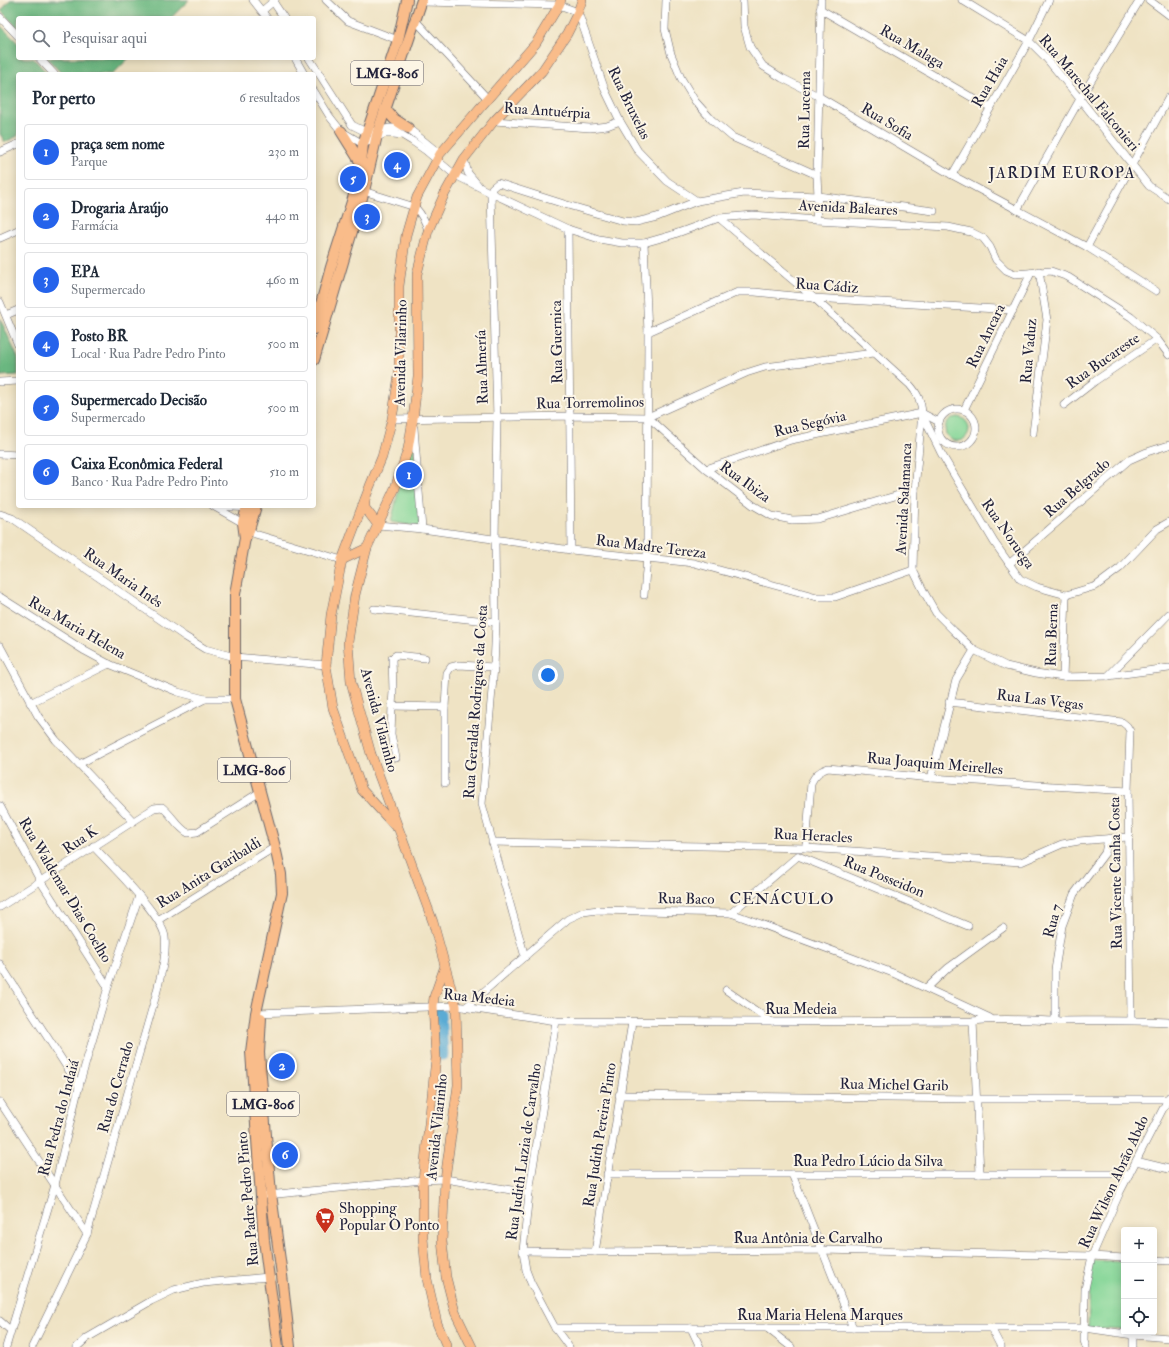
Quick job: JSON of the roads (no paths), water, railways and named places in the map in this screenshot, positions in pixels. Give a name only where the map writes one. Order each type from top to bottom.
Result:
[{"type":"highway","name":"LMG-806","points":[[316,353],[360,190],[407,0]]},
{"type":"highway","name":"LMG-806","points":[[316,311],[360,190],[363,144],[374,134],[385,109],[422,1]]},
{"type":"highway","points":[[385,109],[394,119],[408,128]]},
{"type":"highway","points":[[341,131],[361,163]]},
{"type":"highway","name":"Rua Padre Pedro Pinto","points":[[251,508],[245,530],[235,594],[235,699],[281,874],[282,893],[260,1000],[258,1053],[266,1195],[264,1240],[278,1347]]},
{"type":"highway","name":"Rua Padre Pedro Pinto","points":[[266,1195],[282,1275],[290,1347]]},
{"type":"main road","name":"Avenida Vilarinho","points":[[472,1347],[455,1312],[446,1277],[442,1241],[445,1180],[458,1085],[456,1006],[433,922],[371,754],[351,682],[348,642],[355,595],[367,548],[395,488],[408,448],[418,376],[417,274],[428,230],[444,195],[464,159],[494,121],[542,71],[567,34],[582,0]]},
{"type":"main road","name":"Avenida Vilarinho","points":[[399,831],[362,790],[333,708],[326,665],[331,615],[342,560],[382,457],[392,419],[399,375],[399,286],[406,235],[417,197],[438,157],[487,98],[536,43],[560,3]]},
{"type":"main road","points":[[370,486],[364,507],[378,525]]},
{"type":"main road","points":[[342,560],[367,548]]},
{"type":"main road","points":[[434,1002],[445,965]]},
{"type":"main road","name":"Avenida Vilarinho","points":[[434,1002],[436,1058],[423,1180],[423,1238],[427,1279],[437,1323],[447,1347]]},
{"type":"street","points":[[253,0],[266,16]]},
{"type":"street","points":[[326,0],[348,21],[398,40]]},
{"type":"street","points":[[666,0],[665,29],[671,54],[681,78],[695,100],[712,120],[732,137],[817,175]]},
{"type":"street","name":"Rua Sofia","points":[[743,0],[744,26],[750,47],[763,66],[782,78],[818,96],[952,175],[1087,247]]},
{"type":"street","name":"Rua Lucerna","points":[[816,220],[818,196],[818,96],[821,0]]},
{"type":"street","name":"Rua Marechal Falconieri","points":[[962,0],[1028,41],[1046,58],[1149,186],[1169,199]]},
{"type":"street","name":"Rua Haia","points":[[952,175],[1028,41],[1049,0]]},
{"type":"street","points":[[1017,210],[1080,99],[1140,0]]},
{"type":"street","points":[[1149,0],[1169,15]]},
{"type":"street","points":[[262,11],[273,1],[283,16]]},
{"type":"street","points":[[422,1],[560,3],[578,12]]},
{"type":"street","name":"Rua Malaga","points":[[820,9],[990,108]]},
{"type":"street","name":"Rua Bruxelas","points":[[578,12],[605,90],[620,121],[638,151],[666,181],[697,201]]},
{"type":"street","points":[[0,17],[16,34]]},
{"type":"street","points":[[415,20],[487,98]]},
{"type":"street","points":[[41,60],[52,72]]},
{"type":"street","points":[[296,60],[303,72]]},
{"type":"street","points":[[310,60],[352,125],[374,134],[390,128],[408,128]]},
{"type":"street","points":[[316,94],[330,117],[341,131],[363,144]]},
{"type":"street","points":[[1156,291],[1087,247],[1168,100]]},
{"type":"street","name":"Rua Antuérpia","points":[[494,121],[590,128],[607,126],[620,121]]},
{"type":"street","name":"Avenida Baleares","points":[[408,128],[455,175],[568,229],[599,239],[622,243],[644,243],[672,235],[719,218],[753,215],[948,227],[972,232],[983,238],[990,247],[996,260],[1006,270],[1015,274],[1052,271],[1068,277],[1131,317],[1157,339],[1169,355]]},
{"type":"street","name":"Avenida Baleares","points":[[374,134],[402,135],[438,157]]},
{"type":"street","points":[[0,152],[16,145]]},
{"type":"street","name":"Avenida Baleares","points":[[464,159],[468,173],[479,187]]},
{"type":"street","name":"Avenida Baleares","points":[[491,193],[492,188],[498,183],[623,221],[636,222],[657,217],[697,201],[744,193],[818,196],[934,211]]},
{"type":"street","points":[[360,190],[415,208],[421,214],[428,230]]},
{"type":"street","name":"Rua Almería","points":[[491,193],[497,418],[495,540]]},
{"type":"street","name":"Avenida Salamanca","points":[[719,218],[814,298],[916,392],[921,404],[922,413],[915,490],[913,570],[936,613],[974,650],[1006,666],[1063,677],[1108,676],[1168,670]]},
{"type":"street","name":"Rua Guernica","points":[[568,229],[571,416],[571,550]]},
{"type":"street","points":[[0,238],[16,231]]},
{"type":"street","points":[[644,243],[648,332],[647,558],[644,594]]},
{"type":"street","name":"Rua Vaduz","points":[[1033,433],[1047,320],[1039,272]]},
{"type":"street","name":"Rua Ancara","points":[[964,410],[1031,273]]},
{"type":"street","name":"Rua Cádiz","points":[[648,332],[738,292],[1013,310]]},
{"type":"street","points":[[0,302],[16,340]]},
{"type":"street","points":[[6,315],[16,311]]},
{"type":"street","name":"Rua Bucareste","points":[[1064,406],[1095,381],[1157,339]]},
{"type":"street","name":"Rua Torremolinos","points":[[392,419],[571,416],[648,417],[746,373],[765,367],[874,353]]},
{"type":"street","points":[[0,382],[16,381]]},
{"type":"street","points":[[952,410],[964,410],[974,418],[976,431],[970,443],[958,448],[952,447],[946,444],[939,434],[939,422],[946,412],[952,410]]},
{"type":"street","points":[[922,413],[939,422]]},
{"type":"street","name":"Rua Noruega","points":[[922,413],[941,453],[994,542],[1020,578],[1037,587],[1066,595]]},
{"type":"street","name":"Rua Segóvia","points":[[706,469],[790,440],[922,413]]},
{"type":"street","name":"Rua Ibiza","points":[[648,417],[706,469],[753,505],[772,516],[792,520],[818,519],[915,490]]},
{"type":"street","points":[[413,419],[422,529]]},
{"type":"street","points":[[941,453],[946,444]]},
{"type":"street","name":"Rua Belgrado","points":[[1009,564],[1129,460],[1169,445]]},
{"type":"street","points":[[0,454],[16,455]]},
{"type":"street","points":[[216,508],[245,530],[342,560]]},
{"type":"street","name":"Rua Maria Inês","points":[[0,514],[12,518],[205,649],[235,657],[326,665]]},
{"type":"street","points":[[1066,595],[1096,586],[1120,568],[1157,529],[1169,522]]},
{"type":"street","name":"Rua Madre Tereza","points":[[378,525],[422,529],[571,550],[694,563],[817,597],[835,597],[913,570]]},
{"type":"street","name":"Rua Geralda Rodrigues da Costa","points":[[495,540],[496,622],[494,667],[482,804],[525,957]]},
{"type":"street","name":"Rua Berna","points":[[1063,677],[1066,595]]},
{"type":"street","name":"Rua Maria Helena","points":[[0,598],[85,651],[109,664],[178,692],[205,699],[235,699]]},
{"type":"street","points":[[374,609],[496,622]]},
{"type":"street","points":[[1108,676],[1169,614]]},
{"type":"street","points":[[0,646],[38,716],[56,740],[133,821]]},
{"type":"street","points":[[931,778],[949,702],[956,680],[974,650]]},
{"type":"street","points":[[396,758],[391,734],[393,691],[392,658],[396,655],[425,658]]},
{"type":"street","points":[[30,702],[109,664]]},
{"type":"street","points":[[445,783],[444,707],[446,673],[452,667],[459,665],[494,667]]},
{"type":"street","points":[[79,764],[205,699]]},
{"type":"street","name":"Rua Las Vegas","points":[[949,702],[1122,722],[1127,726]]},
{"type":"street","points":[[392,706],[444,707]]},
{"type":"street","name":"Rua Vicente Canha Costa","points":[[1127,726],[1130,731],[1128,791],[1130,1020]]},
{"type":"street","name":"Rua Joaquim Meirelles","points":[[806,848],[811,783],[814,776],[820,771],[828,768],[931,778],[1128,791]]},
{"type":"street","name":"Rua K","points":[[0,907],[154,808],[162,807],[168,812],[181,829],[188,833],[197,832],[260,792]]},
{"type":"street","name":"Rua Waldemar Dias Coelho","points":[[0,806],[41,882],[108,987]]},
{"type":"street","name":"Rua Heracles","points":[[492,842],[796,847],[1021,862],[1062,844],[1128,837]]},
{"type":"street","name":"Rua 7","points":[[1055,1020],[1055,970],[1062,926],[1074,894],[1105,853],[1108,839]]},
{"type":"street","name":"Rua do Cerrado","points":[[32,1347],[87,1234],[156,995],[164,959],[165,938],[163,929],[158,920],[139,896],[93,846]]},
{"type":"street","name":"Rua Anita Garibaldi","points":[[158,920],[274,847]]},
{"type":"street","points":[[731,912],[798,856],[796,847]]},
{"type":"street","name":"Rua Posseidon","points":[[798,856],[968,926]]},
{"type":"street","name":"Rua Pedra do Indaiá","points":[[6,1347],[55,1185],[79,1086],[108,987],[139,896]]},
{"type":"street","name":"Rua Baco","points":[[466,1008],[568,919],[583,912],[598,910],[731,912],[893,973],[991,1019]]},
{"type":"street","points":[[927,988],[948,968],[1003,928]]},
{"type":"street","points":[[0,964],[79,1086]]},
{"type":"street","points":[[726,990],[772,1022]]},
{"type":"street","name":"Rua Medeia","points":[[259,1013],[434,1002],[556,1021],[772,1022],[973,1021],[991,1019],[1130,1020],[1169,1022]]},
{"type":"street","name":"Rua Judith Luzia de Carvalho","points":[[556,1021],[529,1193],[523,1251],[526,1270],[531,1283],[555,1328],[568,1347]]},
{"type":"street","points":[[973,1021],[980,1174]]},
{"type":"street","name":"Rua Judith Pereira Pinto","points":[[595,1252],[619,1095],[632,1022]]},
{"type":"street","name":"Rua Michel Garib","points":[[619,1095],[976,1099],[1168,1098]]},
{"type":"street","name":"Rua Wilson Abrão Abdo","points":[[1086,1347],[1085,1289],[1092,1256],[1128,1174],[1168,1098]]},
{"type":"street","points":[[0,1102],[87,1234]]},
{"type":"street","points":[[1136,1161],[1169,1169]]},
{"type":"street","name":"Rua Pedro Lúcio da Silva","points":[[607,1174],[1128,1174]]},
{"type":"street","points":[[792,1174],[853,1328]]},
{"type":"street","points":[[266,1195],[423,1180],[445,1180],[529,1193]]},
{"type":"street","name":"Rua Antônia de Carvalho","points":[[523,1251],[595,1252],[822,1250],[1121,1258]]},
{"type":"street","points":[[1157,1260],[1169,1261]]},
{"type":"street","points":[[78,1347],[87,1338],[151,1301],[174,1290],[203,1283],[269,1277]]},
{"type":"street","points":[[0,1321],[10,1330]]},
{"type":"street","name":"Rua Maria Helena Marques","points":[[555,1328],[1085,1328],[1121,1333]]},
{"type":"street","points":[[691,1328],[700,1347]]},
{"type":"street","points":[[767,1328],[791,1347]]},
{"type":"street","points":[[991,1328],[1001,1347]]},
{"type":"street","points":[[1133,1335],[1133,1347]]},
{"type":"street","name":"Rua Maria Helena Marques","points":[[1133,1335],[1169,1338]]},
{"type":"waterway","points":[[439,1014],[442,1054]]},
{"type":"place","name":"Posto BR","points":[[397,165]]},
{"type":"place","name":"Supermercado Decisão","points":[[353,179]]},
{"type":"place","name":"EPA","points":[[367,217]]},
{"type":"place","name":"praça sem nome","points":[[409,475]]},
{"type":"place","name":"Drogaria Araújo","points":[[282,1066]]},
{"type":"place","name":"Caixa Econômica Federal","points":[[285,1155]]},
{"type":"place","name":"Shopping Popular O Ponto","points":[[325,1234]]},
{"type":"district","name":"JARDIM EUROPA","points":[[1062,173]]},
{"type":"district","name":"CENÁCULO","points":[[782,899]]}]
